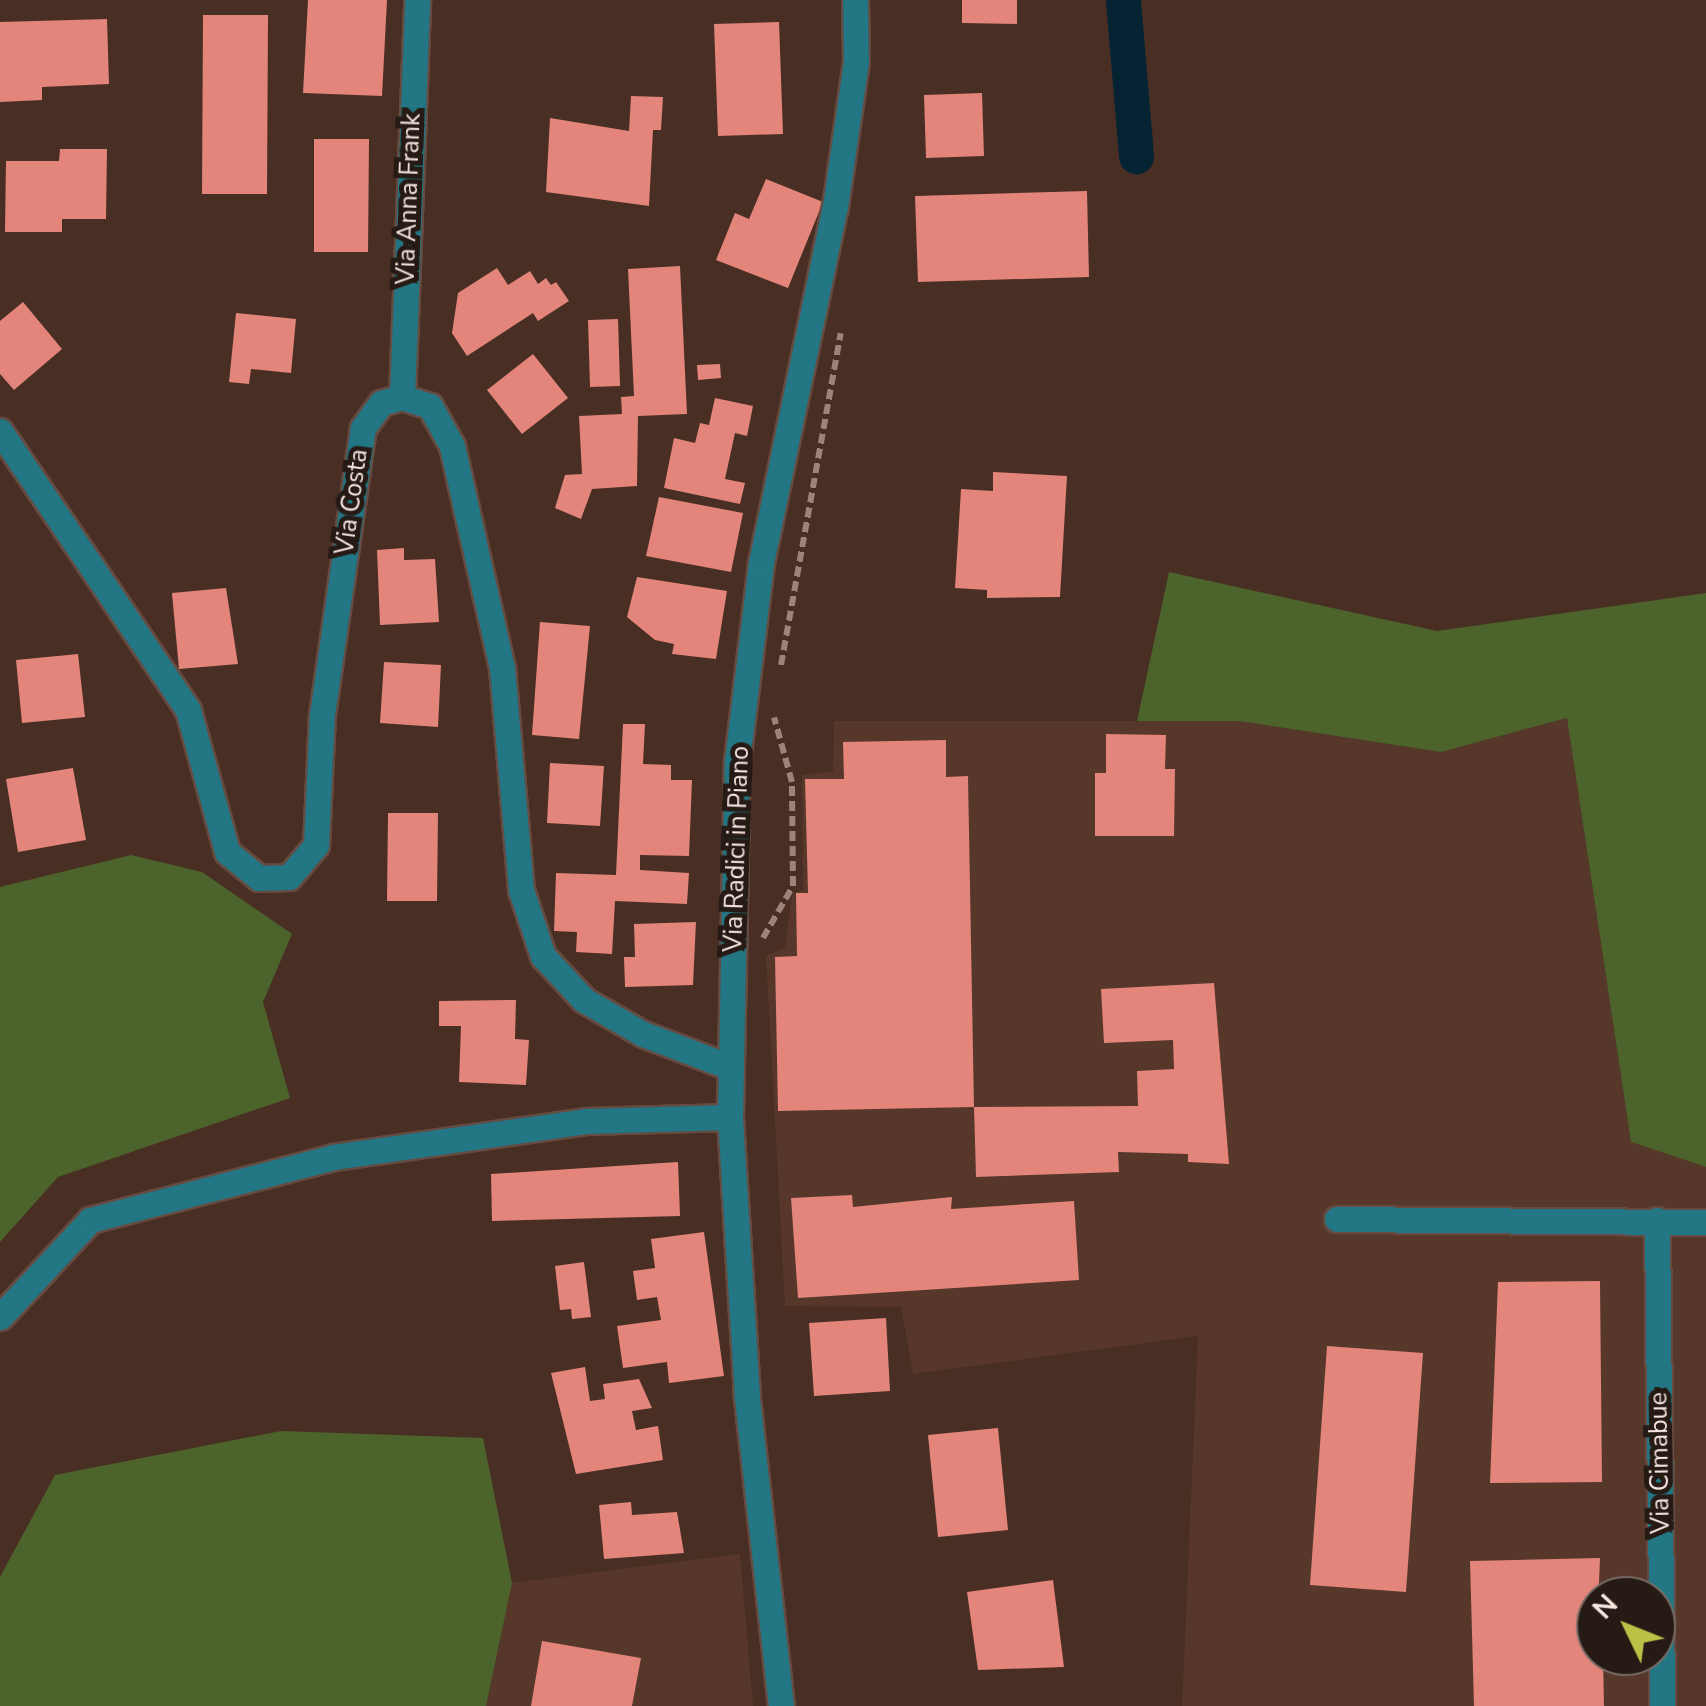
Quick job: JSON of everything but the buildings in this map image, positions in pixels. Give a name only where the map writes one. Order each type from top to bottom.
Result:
[{"type":"street","name":"Via Anna Frank","points":[[402,397],[417,0]]},
{"type":"street","name":"Via Radici in Piano","points":[[781,1706],[746,1396],[730,1117],[742,726],[761,563],[835,207],[856,62],[855,0]]},
{"type":"street","name":"Via Costa","points":[[0,430],[188,710],[227,852],[259,878],[289,877],[316,845],[322,715],[363,428],[381,403],[402,397]]},
{"type":"street","points":[[402,397],[430,406],[452,446],[502,668],[521,890],[543,956],[584,1000],[642,1034],[730,1066]]},
{"type":"street","points":[[0,1317],[90,1220],[333,1157],[584,1122],[730,1117]]},
{"type":"street","points":[[1337,1220],[1706,1222]]},
{"type":"street","name":"Via Cimabue","points":[[1657,1220],[1662,1706]]},
{"type":"path","points":[[778,678],[844,315]]},
{"type":"path","points":[[760,952],[792,886],[792,782],[776,741],[773,706]]},
{"type":"shaded area","points":[[1567,718],[1631,1142],[1706,1167],[1706,1706],[1182,1706],[1198,1336],[913,1374],[901,1307],[785,1306],[766,956],[785,947],[792,894],[803,890],[802,775],[833,771],[834,721],[1239,721],[1441,752]]},
{"type":"shaded area","points":[[740,1554],[753,1706],[486,1706],[512,1583]]},
{"type":"green space","points":[[1169,572],[1437,631],[1706,593],[1706,1167],[1631,1142],[1567,718],[1441,752],[1239,721],[1137,721]]},
{"type":"green space","points":[[131,855],[202,872],[292,934],[263,1002],[290,1098],[58,1177],[0,1242],[0,887]]},
{"type":"green space","points":[[281,1431],[483,1438],[512,1583],[486,1706],[0,1706],[0,1577],[55,1475]]},
{"type":"waterway","points":[[1123,0],[1136,156]]}]
